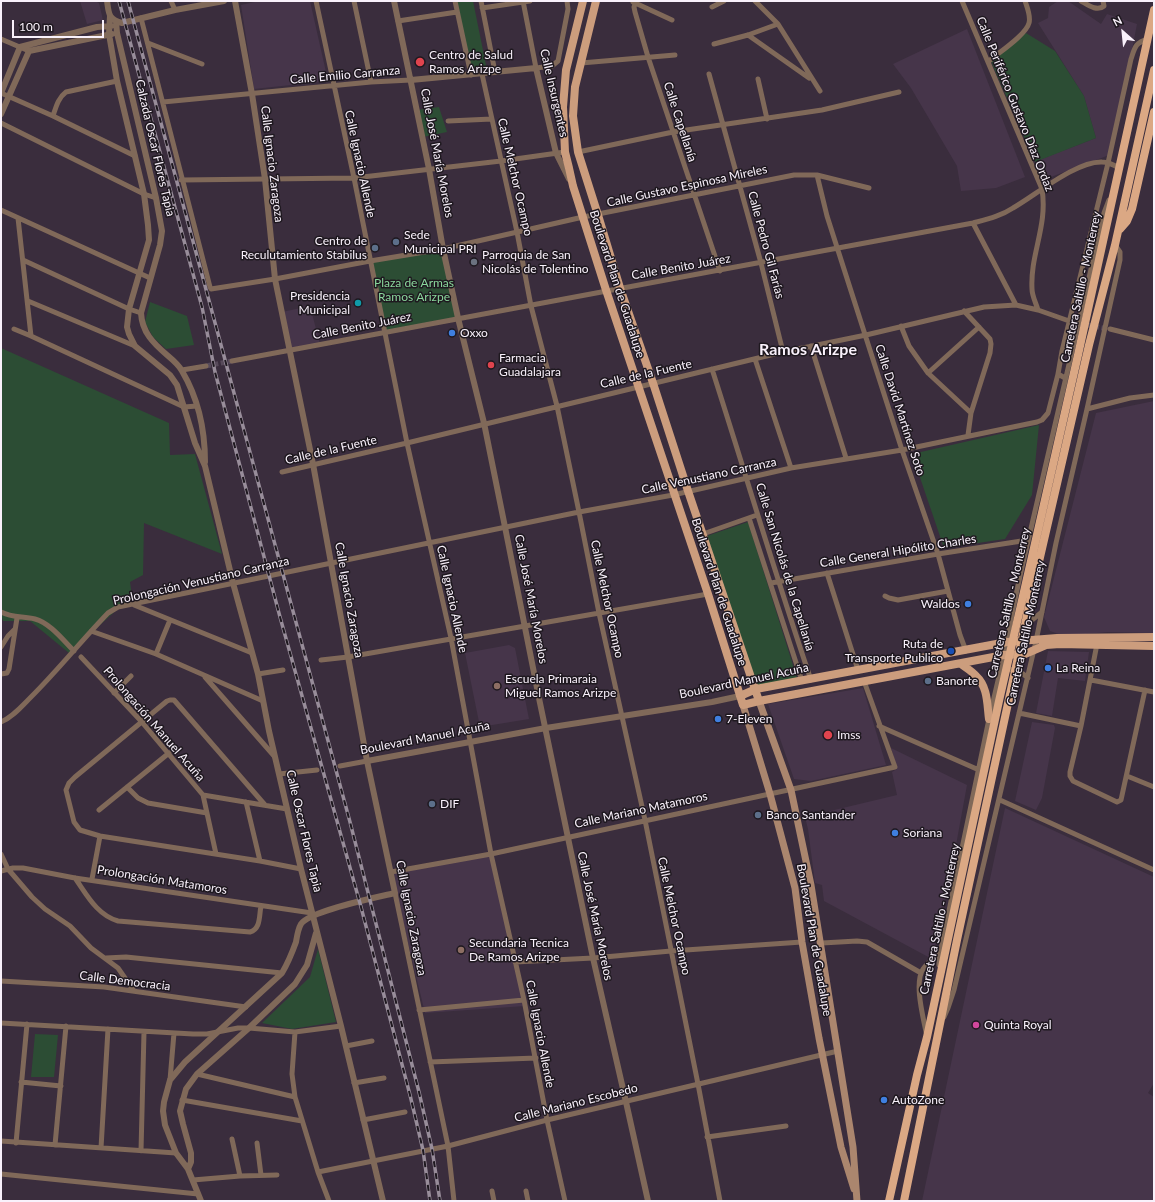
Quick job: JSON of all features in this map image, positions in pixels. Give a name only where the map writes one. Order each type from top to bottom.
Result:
[{"type":"highway","name":"Carretera Saltillo - Monterrey","points":[[889,1201],[927,1037],[1019,611],[1078,355],[1154,10]]},
{"type":"highway","name":"Carretera Saltillo - Monterrey","points":[[904,1201],[940,1023],[1030,599],[1115,245],[1154,70]]},
{"type":"highway","points":[[1118,231],[1127,221],[1132,209],[1154,112]]},
{"type":"main road","name":"Boulevard Plan de Guadalupe","points":[[583,1],[566,70],[563,107],[565,152],[573,186],[583,218],[673,494],[708,594],[770,794],[795,888],[802,942],[841,1147],[857,1198]]},
{"type":"main road","name":"Boulevard Plan de Guadalupe","points":[[596,1],[575,87],[573,116],[578,152],[620,288],[654,383],[688,491],[759,701],[791,790],[812,885],[822,943],[853,1147],[857,1198]]},
{"type":"main road","name":"Boulevard Manuel Acuña","points":[[740,696],[756,689],[966,651],[1007,642],[1036,641],[1057,638],[1154,637]]},
{"type":"main road","name":"Boulevard Manuel Acuña","points":[[743,705],[1004,655],[1024,654],[1052,644],[1154,646]]},
{"type":"main road","points":[[960,664],[976,676],[982,683],[985,691],[989,719]]},
{"type":"street","points":[[107,1],[114,20],[122,23],[175,10],[224,1]]},
{"type":"street","points":[[171,1],[175,10]]},
{"type":"street","name":"Calle Ignacio Zaragoza","points":[[235,1],[252,94],[265,179],[275,280],[313,464],[367,761],[448,1146],[454,1201]]},
{"type":"street","name":"Calle Ignacio Allende","points":[[316,1],[333,86],[354,178],[407,443],[451,638],[491,854],[524,1000],[547,1120],[565,1201]]},
{"type":"street","points":[[354,1],[370,82]]},
{"type":"street","name":"Calle José María Morelos","points":[[394,1],[429,169],[443,249],[484,424],[592,958],[648,1201]]},
{"type":"street","points":[[455,1],[471,75]]},
{"type":"street","points":[[481,1],[495,72]]},
{"type":"street","points":[[482,8],[530,1]]},
{"type":"street","name":"Calle Emilio Carranza","points":[[163,102],[370,82],[482,74],[552,66],[556,64],[560,56],[568,10],[567,1]]},
{"type":"street","points":[[712,7],[724,1]]},
{"type":"street","points":[[755,1],[778,24],[820,92]]},
{"type":"street","name":"Calle Periférico Gustavo Díaz Ordaz","points":[[962,1],[1042,189],[1044,216],[1032,274],[1032,291],[1038,310]]},
{"type":"street","points":[[988,62],[1020,35],[1027,27],[1030,19],[1025,1]]},
{"type":"street","points":[[1081,1],[1097,9],[1101,9],[1104,6],[1104,1]]},
{"type":"street","name":"Calle Insurgentes","points":[[523,2],[536,68],[556,153],[573,186]]},
{"type":"street","points":[[634,2],[672,20]]},
{"type":"street","name":"Calle Capellanía","points":[[634,2],[635,12],[648,57],[720,271]]},
{"type":"street","points":[[398,21],[458,12]]},
{"type":"street","points":[[141,18],[163,102],[181,180],[354,178],[565,152]]},
{"type":"street","points":[[20,47],[97,27],[109,26],[114,20]]},
{"type":"street","name":"Calzada Oscar Flores Tapia","points":[[114,20],[109,26],[109,34],[117,81],[144,194],[149,240],[140,274]]},
{"type":"street","name":"Calzada Oscar Flores Tapia","points":[[114,20],[156,198],[162,231],[160,245],[150,278]]},
{"type":"street","points":[[714,44],[748,35],[778,24]]},
{"type":"street","points":[[1,39],[29,51],[117,33]]},
{"type":"street","points":[[748,35],[812,80]]},
{"type":"street","name":"Calle Venustiano Carranza","points":[[332,564],[505,527],[688,491],[791,468],[902,450],[1042,420],[1048,413],[1058,374],[1131,59],[1136,46],[1140,41],[1148,39]]},
{"type":"street","points":[[148,43],[202,64]]},
{"type":"street","points":[[20,47],[1,93],[53,116],[135,156]]},
{"type":"street","points":[[1,114],[29,51]]},
{"type":"street","points":[[581,63],[675,55]]},
{"type":"street","name":"Calle Melchor Ocampo","points":[[482,74],[517,232],[531,306],[556,406],[621,716],[645,820],[720,1201]]},
{"type":"street","name":"Calle Pedro Gil Farías","points":[[709,74],[783,352]]},
{"type":"street","points":[[758,79],[767,119]]},
{"type":"street","points":[[53,116],[61,96],[66,92],[117,81]]},
{"type":"street","points":[[578,152],[673,132],[723,126],[822,110],[899,92]]},
{"type":"street","points":[[448,121],[492,119]]},
{"type":"street","points":[[1,123],[144,194],[156,198]]},
{"type":"street","name":"Calle Benito Juárez","points":[[232,361],[458,318],[531,306],[606,290],[720,271],[973,223],[995,218],[1012,209],[1062,176],[1085,165],[1095,162],[1108,163],[1119,168]]},
{"type":"street","name":"Calle Gustavo Espinosa Mireles","points":[[181,180],[211,289],[275,280],[370,260],[443,249],[739,185],[794,175],[817,176],[869,188]]},
{"type":"street","name":"Calle David Martínez Soto","points":[[817,176],[822,197],[902,450],[938,554],[960,636],[966,651]]},
{"type":"street","name":"Carretera Saltillo-Monterrey","points":[[939,982],[940,954],[1028,540],[1104,213],[1116,182]]},
{"type":"street","points":[[1,210],[150,278]]},
{"type":"street","points":[[18,218],[31,336]]},
{"type":"street","points":[[973,223],[1016,305]]},
{"type":"street","name":"Carretera Saltillo-Monterrey","points":[[940,1023],[948,1008],[954,990],[1028,678],[1056,543],[1120,260],[1120,252],[1115,245]]},
{"type":"street","points":[[23,260],[129,309],[141,313]]},
{"type":"street","name":"Calle Oscar Flores Tapia","points":[[140,274],[129,309],[127,327],[135,346],[170,375],[177,386],[195,442],[205,466],[233,583],[258,674],[275,758],[301,869],[346,1046],[383,1201]]},
{"type":"street","name":"Calle Oscar Flores Tapia","points":[[150,278],[141,313],[141,323],[146,333],[182,370],[191,388],[205,439],[205,466]]},
{"type":"street","points":[[28,301],[135,346]]},
{"type":"street","name":"Calle de la Fuente","points":[[282,472],[638,386],[984,307],[1016,305],[1038,310],[1070,321]]},
{"type":"street","points":[[964,311],[990,339],[991,348],[971,413],[968,435]]},
{"type":"street","points":[[901,326],[909,346],[928,373],[971,413]]},
{"type":"street","points":[[928,373],[979,327]]},
{"type":"street","points":[[14,330],[31,336],[184,407],[197,406]]},
{"type":"street","points":[[1110,330],[1154,340]]},
{"type":"street","points":[[811,346],[846,458]]},
{"type":"street","points":[[755,359],[791,468]]},
{"type":"street","points":[[182,370],[206,366]]},
{"type":"street","name":"Calle San Nicolás de la Capellanía","points":[[712,369],[747,478],[757,515],[811,680]]},
{"type":"street","points":[[1058,374],[1065,378]]},
{"type":"street","points":[[1087,409],[1130,398],[1154,395]]},
{"type":"street","points":[[703,534],[757,515]]},
{"type":"street","name":"Calle San Nicolás de la Capellanía","points":[[749,518],[802,681]]},
{"type":"street","points":[[756,541],[765,539]]},
{"type":"street","name":"Calle General Hipólito Charles","points":[[770,583],[827,572],[1028,540]]},
{"type":"street","name":"Prolongación Venustiano Carranza","points":[[1,722],[6,720],[22,706],[55,673],[91,630],[113,610],[293,570],[332,564]]},
{"type":"street","points":[[827,572],[858,670]]},
{"type":"street","points":[[885,596],[898,600],[948,590]]},
{"type":"street","points":[[321,660],[348,657],[708,594]]},
{"type":"street","points":[[134,605],[252,653]]},
{"type":"street","points":[[779,610],[787,608]]},
{"type":"street","points":[[1,612],[17,618],[41,621],[74,651]]},
{"type":"street","points":[[1012,614],[1015,619],[1023,622],[1032,620],[1042,612]]},
{"type":"street","points":[[1,674],[7,673],[9,669],[17,618]]},
{"type":"street","points":[[156,654],[170,620]]},
{"type":"street","points":[[1,648],[8,636],[14,630]]},
{"type":"street","points":[[91,630],[156,654],[263,701]]},
{"type":"street","points":[[1100,637],[1096,645],[1091,680],[1070,772],[1070,776],[1073,781],[1117,802],[1121,800],[1145,690]]},
{"type":"street","points":[[791,650],[800,648]]},
{"type":"street","name":"Prolongación Manuel Acuña","points":[[81,657],[141,721],[203,795],[216,854]]},
{"type":"street","points":[[999,675],[1012,669],[1020,671],[1028,678]]},
{"type":"street","points":[[258,674],[283,670]]},
{"type":"street","points":[[203,675],[275,758]]},
{"type":"street","points":[[114,693],[131,676]]},
{"type":"street","points":[[1091,680],[1154,692]]},
{"type":"street","points":[[864,681],[879,726],[979,770]]},
{"type":"street","name":"Boulevard Manuel Acuña","points":[[340,766],[470,741],[712,702],[740,696]]},
{"type":"street","points":[[265,804],[174,700],[167,701],[141,721],[68,783],[66,790],[74,822],[80,830],[100,836],[260,861],[301,869]]},
{"type":"street","points":[[1019,713],[1081,726]]},
{"type":"street","name":"Calle Mariano Matamoros","points":[[391,872],[491,854],[895,767],[879,726]]},
{"type":"street","points":[[99,810],[169,753]]},
{"type":"street","points":[[279,774],[317,770]]},
{"type":"street","points":[[1127,776],[1154,788]]},
{"type":"street","points":[[127,787],[138,798],[148,803],[207,813]]},
{"type":"street","points":[[203,795],[265,804],[287,809]]},
{"type":"street","points":[[1000,800],[1154,870]]},
{"type":"street","points":[[246,802],[260,861]]},
{"type":"street","points":[[92,879],[100,836]]},
{"type":"street","points":[[1,854],[8,868],[38,903],[70,926],[85,943],[118,968],[134,991]]},
{"type":"street","points":[[1,871],[8,868]]},
{"type":"street","name":"Prolongación Matamoros","points":[[8,868],[23,868],[75,878],[92,879],[313,914]]},
{"type":"street","points":[[75,878],[98,910],[110,919],[118,921],[250,932],[255,930],[257,927],[261,906]]},
{"type":"street","points":[[170,1080],[182,1065],[282,972],[290,958],[300,925],[305,920],[313,914],[353,903],[395,894]]},
{"type":"street","points":[[188,1169],[191,1153],[180,1110],[186,1090],[197,1074],[249,1028],[291,987],[305,971],[317,931]]},
{"type":"street","points":[[822,943],[857,941],[867,942],[921,973]]},
{"type":"street","points":[[515,962],[592,958],[802,942]]},
{"type":"street","points":[[927,1037],[920,994],[921,973],[927,964],[940,954]]},
{"type":"street","points":[[105,958],[126,957],[282,972]]},
{"type":"street","name":"Calle Democracia","points":[[1,981],[85,985],[246,1007]]},
{"type":"street","points":[[419,1010],[524,1000]]},
{"type":"street","points":[[1,1022],[144,1032],[201,1034],[231,1029],[249,1028],[295,1032],[341,1026]]},
{"type":"street","points":[[16,1143],[27,1024]]},
{"type":"street","points":[[55,1145],[66,1026]]},
{"type":"street","points":[[101,1148],[108,1029]]},
{"type":"street","points":[[141,1151],[144,1032]]},
{"type":"street","points":[[295,1032],[292,1074],[296,1097],[318,1172],[329,1201]]},
{"type":"street","points":[[174,1033],[170,1080],[164,1102],[164,1118],[167,1132],[176,1153],[188,1169],[201,1201]]},
{"type":"street","points":[[346,1046],[372,1041]]},
{"type":"street","name":"Calle Mariano Escobedo","points":[[318,1172],[448,1146],[547,1120],[838,1050]]},
{"type":"street","points":[[430,1062],[536,1058]]},
{"type":"street","points":[[197,1074],[296,1097]]},
{"type":"street","points":[[354,1083],[384,1078]]},
{"type":"street","points":[[21,1082],[61,1086]]},
{"type":"street","points":[[182,1100],[302,1121]]},
{"type":"street","points":[[363,1120],[405,1112]]},
{"type":"street","points":[[707,1137],[786,1126]]},
{"type":"street","points":[[232,1139],[240,1176]]},
{"type":"street","points":[[1,1141],[176,1153]]},
{"type":"street","points":[[257,1143],[261,1175]]},
{"type":"street","points":[[1,1174],[198,1194]]},
{"type":"street","points":[[193,1180],[276,1175]]},
{"type":"street","points":[[492,1191],[494,1201]]},
{"type":"street","points":[[526,1191],[528,1201]]},
{"type":"shaded area","points":[[80,1],[95,1],[99,3],[103,20],[87,24]]},
{"type":"shaded area","points":[[259,1],[310,1],[328,81],[254,89],[241,5]]},
{"type":"shaded area","points":[[1058,1],[1068,1],[1101,24],[1107,14],[1137,24],[1112,154],[1043,180],[1036,161],[1096,138],[1084,96],[1038,23],[1048,18],[1049,7]]},
{"type":"shaded area","points":[[967,29],[1025,177],[996,188],[961,191],[957,166],[911,88],[893,64]]},
{"type":"shaded area","points":[[310,306],[320,344],[290,350],[282,312]]},
{"type":"shaded area","points":[[1154,401],[1154,633],[1108,632],[1064,636],[1050,631],[1044,617],[1096,413]]},
{"type":"shaded area","name":"Escuela Primaraia Miguel Ramos Arizpe","points":[[509,645],[515,648],[529,719],[480,727],[465,653]]},
{"type":"shaded area","points":[[1048,651],[1089,652],[1085,681],[1058,678],[1052,716],[1036,713]]},
{"type":"shaded area","name":"Imss","points":[[863,688],[886,765],[811,781],[794,779],[768,704]]},
{"type":"shaded area","points":[[1032,722],[1054,725],[1055,728],[1042,798],[1036,810],[1015,801]]},
{"type":"shaded area","points":[[891,748],[967,785],[950,878],[932,959],[824,901],[822,885],[815,883],[805,817],[897,795],[892,772],[897,769]]},
{"type":"shaded area","points":[[1005,808],[1154,877],[1154,1083],[1148,1093],[1154,1097],[1154,1201],[922,1201]]},
{"type":"shaded area","name":"Secundaria Tecnica De Ramos Arizpe","points":[[490,855],[525,1006],[425,1013],[391,873]]},
{"type":"green space","points":[[457,1],[473,1],[487,70],[471,69]]},
{"type":"green space","points":[[1026,33],[1055,51],[1084,96],[1096,138],[1035,162],[990,59]]},
{"type":"green space","points":[[439,107],[447,132],[423,137],[417,110]]},
{"type":"green space","name":"Plaza de Armas Ramos Arizpe","points":[[443,250],[457,317],[385,332],[371,261]]},
{"type":"green space","points":[[150,302],[187,316],[194,345],[166,349],[153,337],[145,322]]},
{"type":"green space","points":[[1,348],[169,423],[170,455],[195,454],[222,554],[144,523],[143,575],[130,582],[132,596],[69,653],[30,621],[3,621],[1,615]]},
{"type":"green space","points":[[1039,425],[1032,495],[1005,539],[944,548],[912,454]]},
{"type":"green space","points":[[748,522],[797,678],[756,686],[707,536]]},
{"type":"green space","points":[[318,949],[336,1022],[292,1029],[262,1023],[310,977]]},
{"type":"green space","points":[[35,1034],[58,1035],[54,1077],[31,1077]]},
{"type":"tunnel","points":[[1072,322],[1108,329]]},
{"type":"tunnel","points":[[206,366],[232,361]]},
{"type":"railway","points":[[119,1],[202,307],[215,372],[280,617],[361,907],[410,1095],[423,1150],[430,1201]]},
{"type":"railway","points":[[128,1],[350,822],[419,1092],[432,1149],[440,1201]]},
{"type":"place","name":"Centro de Salud Ramos Arizpe","points":[[420,62]]},
{"type":"place","name":"Sede Municipal PRI","points":[[396,242]]},
{"type":"place","name":"Centro de Reculutamiento Stabilus","points":[[375,248]]},
{"type":"place","name":"Parroquia de San Nicolás de Tolentino","points":[[474,262]]},
{"type":"place","name":"Presidencia Municipal","points":[[358,303]]},
{"type":"place","name":"Oxxo","points":[[452,333]]},
{"type":"place","name":"Farmacia Guadalajara","points":[[491,365]]},
{"type":"place","name":"Waldos","points":[[968,604]]},
{"type":"place","name":"Ruta de Transporte Publico","points":[[951,651]]},
{"type":"place","name":"La Reina","points":[[1048,668]]},
{"type":"place","name":"Banorte","points":[[928,681]]},
{"type":"place","name":"Escuela Primaraia Miguel Ramos Arizpe","points":[[497,686]]},
{"type":"place","name":"7-Eleven","points":[[718,719]]},
{"type":"place","name":"Imss","points":[[828,735]]},
{"type":"place","name":"DIF","points":[[432,804]]},
{"type":"place","name":"Banco Santander","points":[[758,815]]},
{"type":"place","name":"Soriana","points":[[895,833]]},
{"type":"place","name":"Secundaria Tecnica De Ramos Arizpe","points":[[461,950]]},
{"type":"place","name":"Quinta Royal","points":[[976,1025]]},
{"type":"place","name":"AutoZone","points":[[884,1100]]},
{"type":"district","name":"Ramos Arizpe","points":[[808,350]]}]
